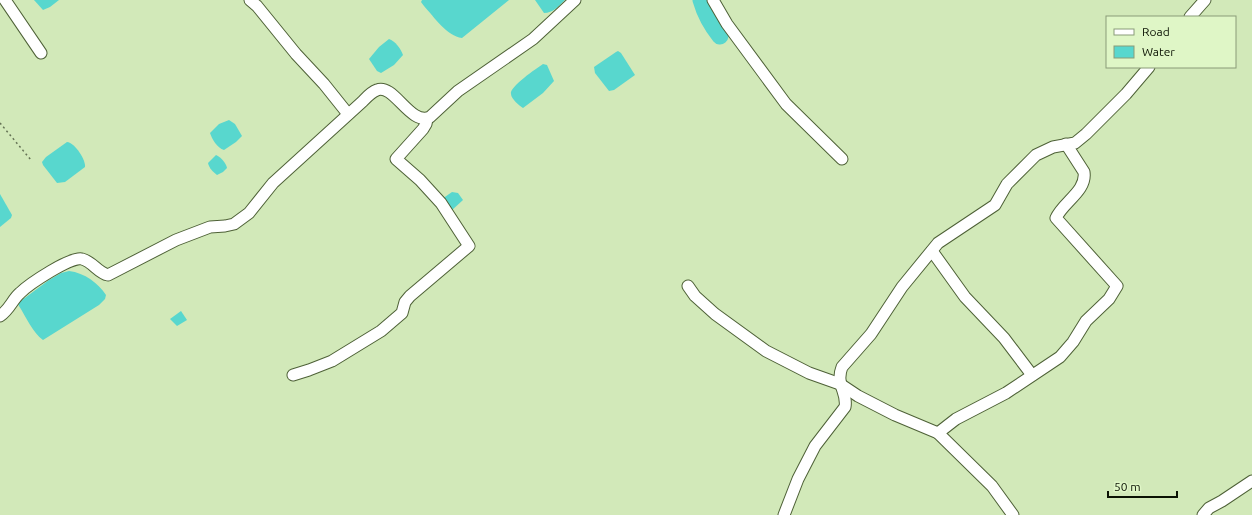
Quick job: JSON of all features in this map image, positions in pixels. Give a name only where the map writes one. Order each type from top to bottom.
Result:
[{"type":"street","points":[[5,0],[41,53]]},
{"type":"street","points":[[250,0],[257,6],[348,114]]},
{"type":"street","points":[[293,375],[332,361],[381,331],[402,313],[410,296],[469,246],[441,203],[420,180],[396,159],[423,129],[427,119],[458,91],[534,39],[575,0]]},
{"type":"street","points":[[713,0],[727,24],[786,104],[842,158]]},
{"type":"street","points":[[1191,16],[1205,0]]},
{"type":"street","points":[[784,515],[798,478],[815,446],[845,407],[846,401],[840,384],[842,367],[871,334],[902,287],[938,243],[952,232],[995,205],[1007,184],[1036,155],[1053,147],[1075,143],[1126,94],[1148,68]]},
{"type":"street","points":[[0,316],[10,308],[19,294],[48,273],[72,260],[82,259],[88,261],[100,272],[108,275],[176,240],[210,227],[234,224],[249,213],[273,183],[348,114],[377,90],[385,89],[408,111],[427,119]]},
{"type":"street","points":[[938,433],[956,419],[1006,393],[1060,357],[1073,342],[1086,320],[1109,299],[1117,286],[1056,218],[1084,181],[1084,172],[1066,144]]},
{"type":"street","points":[[932,251],[965,297],[1004,338],[1032,375]]},
{"type":"street","points":[[688,286],[695,296],[715,314],[766,351],[809,373],[840,384],[858,396],[895,415],[938,433],[992,486],[1013,515]]},
{"type":"street","points":[[1203,515],[1209,508],[1232,495],[1252,481]]},
{"type":"path","points":[[0,123],[31,160]]},
{"type":"water","points":[[34,0],[59,0],[43,10]]},
{"type":"water","points":[[422,0],[509,0],[462,38],[456,37],[446,30],[424,6],[421,2]]},
{"type":"water","points":[[535,0],[565,0],[558,7],[544,13]]},
{"type":"water","points":[[389,39],[398,46],[403,55],[394,65],[381,73],[377,71],[369,59],[379,47]]},
{"type":"water","points":[[618,51],[621,53],[635,75],[614,90],[609,91],[595,73],[594,67]]},
{"type":"water","points":[[543,64],[547,65],[554,81],[543,93],[523,108],[512,98],[512,91],[514,87],[524,78]]},
{"type":"water","points":[[229,120],[235,124],[242,136],[224,150],[217,145],[210,133],[219,124]]},
{"type":"water","points":[[67,142],[73,145],[79,152],[84,160],[85,167],[65,182],[57,183],[42,162],[46,157]]},
{"type":"water","points":[[216,155],[223,160],[227,168],[217,175],[211,170],[208,163]]},
{"type":"water","points":[[452,192],[458,193],[463,200],[451,211],[442,199]]},
{"type":"water","points":[[0,194],[12,215],[11,218],[0,227]]},
{"type":"water","points":[[69,271],[86,276],[99,286],[106,295],[105,299],[99,305],[43,340],[33,329],[18,303],[49,280],[61,273]]},
{"type":"water","points":[[181,311],[187,320],[177,326],[170,319]]},
{"type":"waterway","points":[[701,0],[704,10],[720,36]]}]
